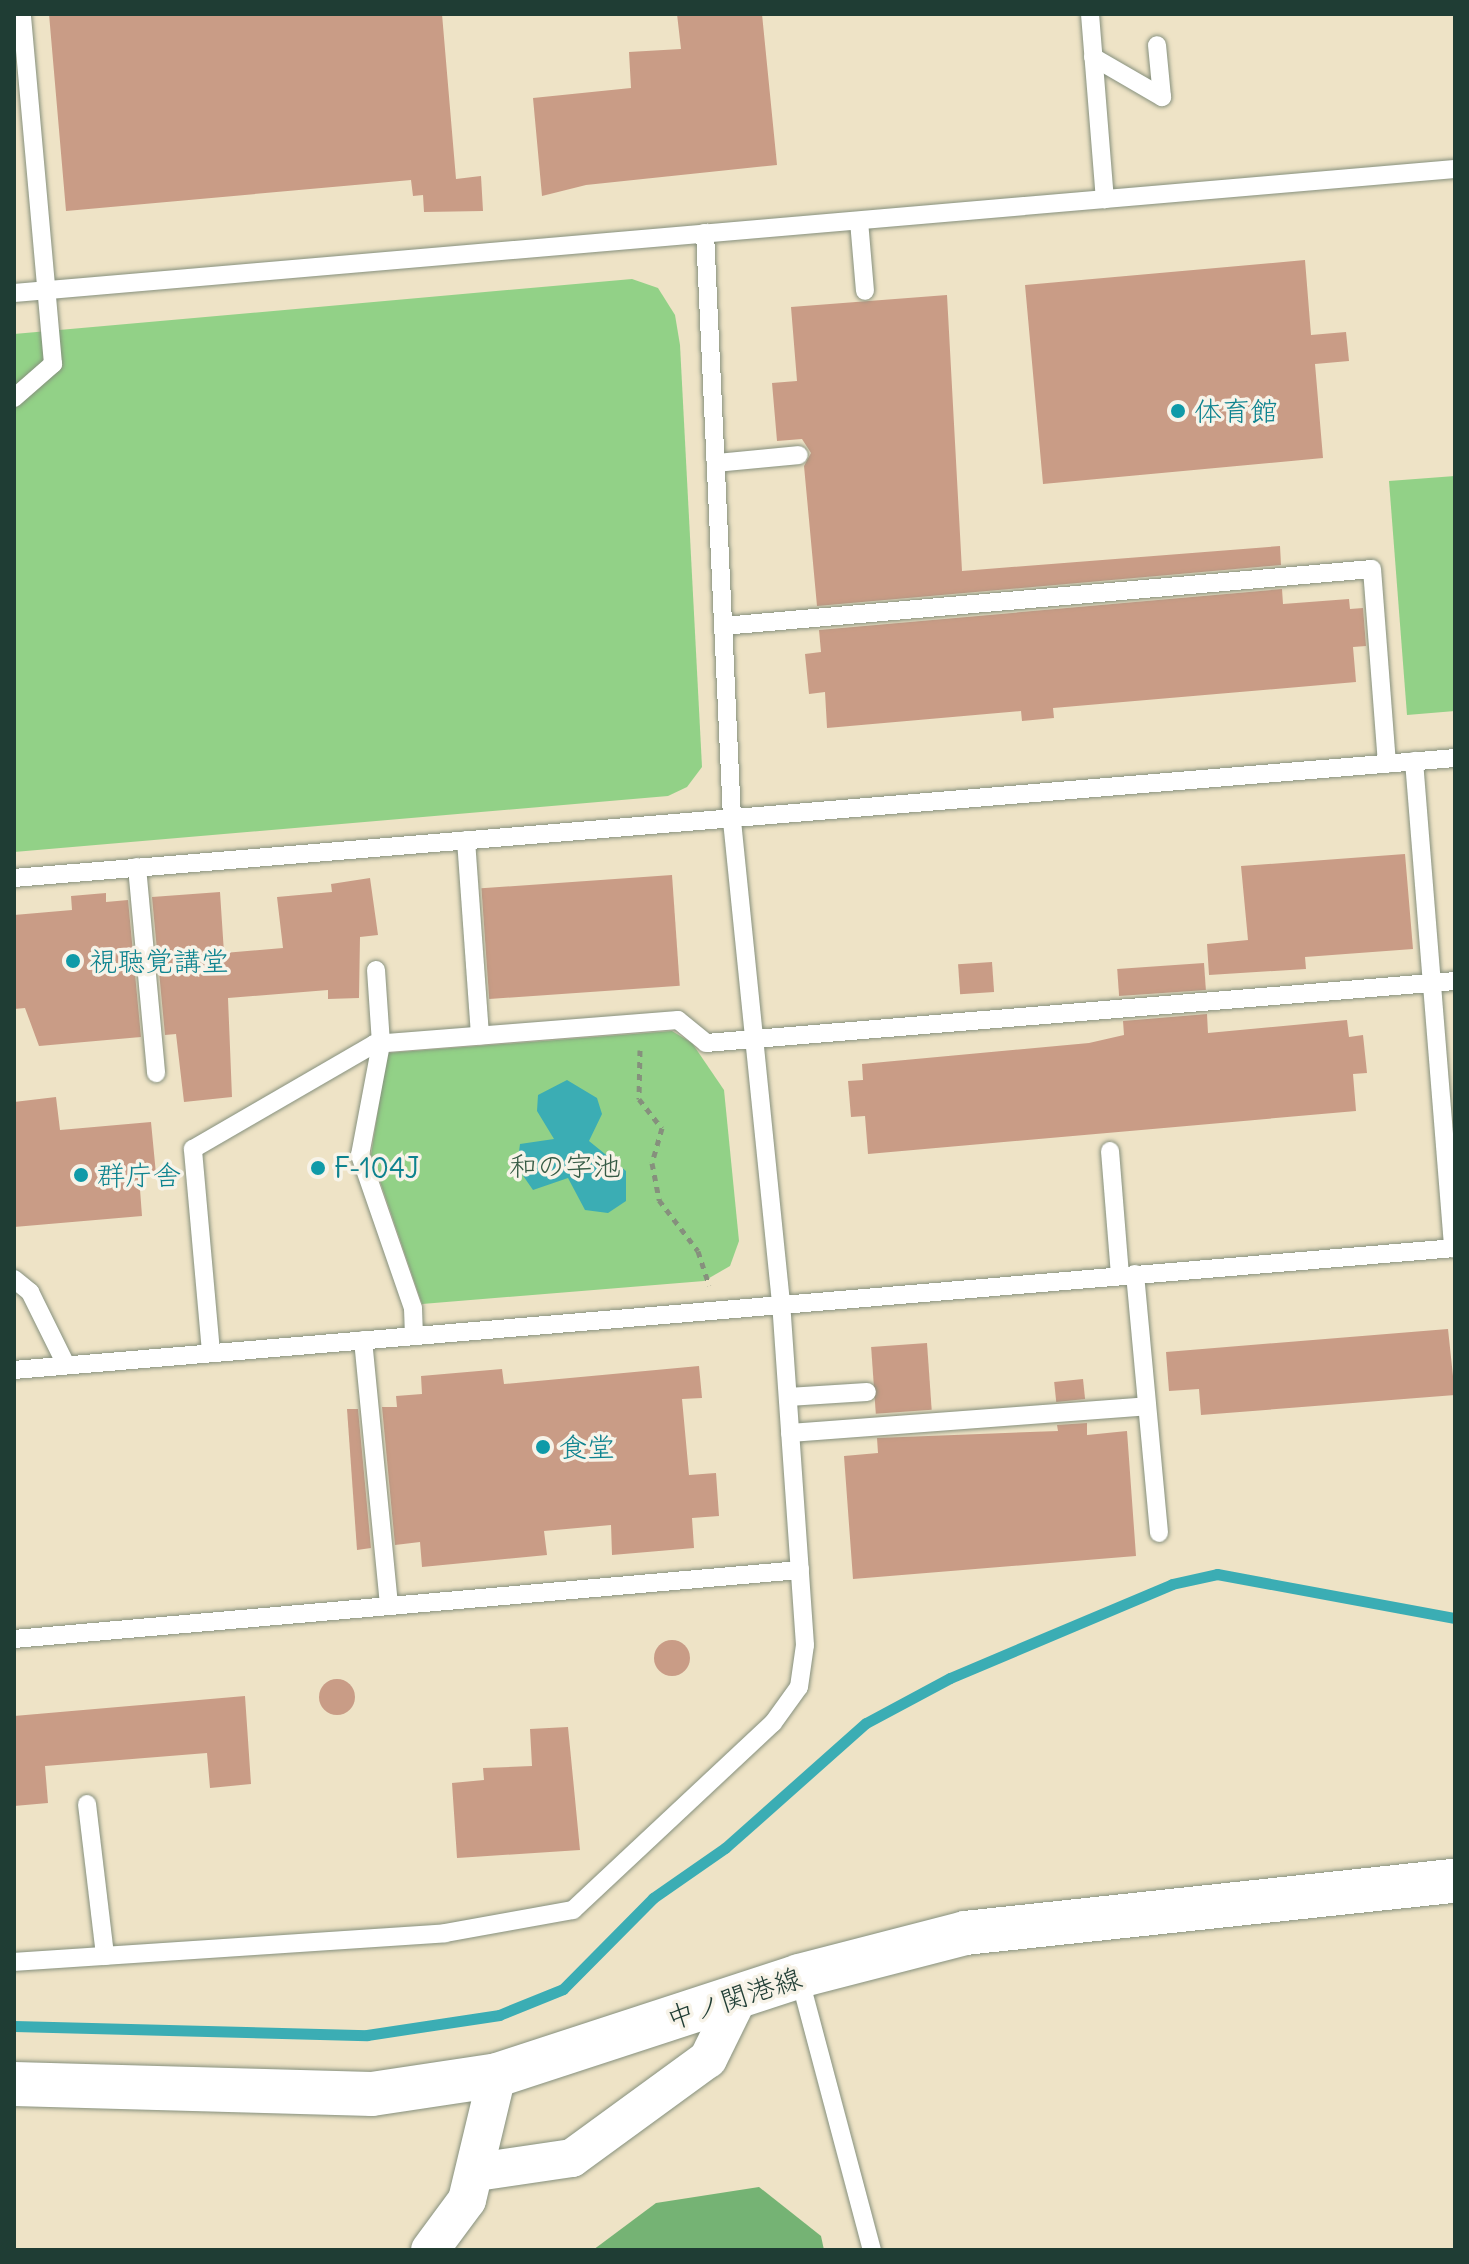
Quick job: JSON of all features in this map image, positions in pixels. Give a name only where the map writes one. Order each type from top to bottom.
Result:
[{"type":"main road","name":"中ノ関港線","points":[[14,2084],[356,2094],[497,2075],[799,1976],[965,1933],[1455,1881]]},
{"type":"street","points":[[477,2172],[572,2158],[708,2059],[739,1996]]},
{"type":"street","points":[[430,2250],[467,2200],[477,2172],[497,2075]]},
{"type":"lane","points":[[14,398],[53,364],[22,14]]},
{"type":"lane","points":[[1090,14],[1105,199]]},
{"type":"lane","points":[[1093,57],[1162,97],[1157,45]]},
{"type":"lane","points":[[14,293],[1455,169]]},
{"type":"lane","points":[[859,221],[865,291]]},
{"type":"lane","points":[[14,1962],[445,1933],[573,1910],[773,1723],[799,1687],[800,1570],[781,1303],[732,818],[705,233]]},
{"type":"lane","points":[[716,463],[799,455]]},
{"type":"lane","points":[[723,626],[1372,569],[1387,763]]},
{"type":"lane","points":[[14,878],[1455,758]]},
{"type":"lane","points":[[14,1370],[1454,1248],[1429,984],[1414,761]]},
{"type":"lane","points":[[466,840],[480,1036]]},
{"type":"lane","points":[[137,867],[156,1073]]},
{"type":"lane","points":[[376,970],[381,1044],[360,1155],[413,1308],[414,1335]]},
{"type":"lane","points":[[211,1352],[193,1149],[381,1044],[678,1020],[706,1043],[1455,981]]},
{"type":"lane","points":[[1110,1151],[1147,1406],[1159,1533]]},
{"type":"lane","points":[[14,1279],[30,1292],[66,1365]]},
{"type":"lane","points":[[363,1340],[389,1606]]},
{"type":"lane","points":[[788,1397],[867,1392]]},
{"type":"lane","points":[[790,1433],[1147,1406]]},
{"type":"lane","points":[[14,1639],[800,1570]]},
{"type":"lane","points":[[87,1804],[105,1956]]},
{"type":"lane","points":[[799,1976],[872,2250]]},
{"type":"path","points":[[630,1023],[640,1046],[639,1099],[662,1128],[652,1163],[659,1200],[698,1251],[708,1279]]},
{"type":"green space","points":[[632,279],[658,288],[675,315],[680,345],[702,767],[687,787],[668,796],[14,852],[14,334]]},
{"type":"green space","points":[[1455,476],[1455,711],[1407,715],[1389,481]]},
{"type":"green space","name":"和の字池","points":[[672,1031],[692,1043],[724,1090],[739,1241],[730,1266],[704,1281],[422,1304],[371,1155],[387,1053]]},
{"type":"green space","points":[[759,2187],[821,2236],[824,2250],[593,2250],[656,2203]]},
{"type":"water","points":[[567,1080],[597,1098],[602,1114],[589,1141],[626,1171],[626,1201],[608,1213],[585,1210],[568,1178],[533,1190],[517,1167],[520,1144],[554,1139],[537,1111],[538,1095]]},
{"type":"building","points":[[49,14],[442,14],[456,179],[481,176],[483,211],[424,212],[423,195],[413,196],[411,180],[66,211]]},
{"type":"building","points":[[677,14],[762,14],[777,165],[586,185],[542,196],[533,98],[631,88],[629,52],[681,49]]},
{"type":"building","name":"体育館","points":[[1305,260],[1311,335],[1346,332],[1349,361],[1315,364],[1323,458],[1043,484],[1025,285]]},
{"type":"building","points":[[947,295],[962,571],[1280,546],[1281,565],[817,606],[804,466],[811,453],[802,439],[777,441],[772,383],[797,381],[791,307]]},
{"type":"building","points":[[1282,589],[1283,604],[1349,599],[1350,609],[1363,608],[1366,646],[1353,647],[1356,682],[1053,708],[1054,718],[1022,721],[1021,711],[827,728],[825,692],[809,694],[805,654],[821,652],[819,630]]},
{"type":"building","points":[[1405,854],[1413,949],[1305,957],[1306,969],[1209,975],[1207,944],[1248,940],[1241,866]]},
{"type":"building","points":[[672,875],[680,986],[489,999],[481,888]]},
{"type":"building","points":[[370,878],[378,935],[360,937],[359,998],[328,999],[328,990],[228,998],[232,1097],[184,1102],[176,1034],[165,1035],[152,897],[220,892],[224,953],[283,948],[277,897],[332,892],[331,884]]},
{"type":"building","name":"視聴覚講堂","points":[[106,893],[106,902],[128,900],[141,1037],[39,1046],[25,1008],[14,1009],[14,915],[72,910],[71,896]]},
{"type":"building","points":[[992,962],[994,992],[960,994],[958,964]]},
{"type":"building","points":[[1204,963],[1206,990],[1119,996],[1117,969]]},
{"type":"building","points":[[1207,1014],[1208,1033],[1347,1020],[1349,1037],[1363,1035],[1367,1073],[1353,1074],[1356,1111],[868,1154],[865,1116],[851,1117],[848,1081],[863,1080],[862,1064],[1089,1043],[1124,1035],[1123,1021]]},
{"type":"building","name":"群庁舎","points":[[56,1097],[60,1130],[151,1122],[156,1174],[139,1176],[142,1216],[14,1227],[14,1102]]},
{"type":"building","points":[[1448,1329],[1455,1395],[1201,1415],[1199,1389],[1169,1391],[1166,1352]]},
{"type":"building","points":[[927,1343],[932,1410],[876,1414],[871,1347]]},
{"type":"building","name":"食堂","points":[[699,1366],[702,1398],[682,1399],[689,1475],[716,1473],[719,1516],[692,1518],[694,1548],[612,1555],[611,1525],[544,1531],[547,1555],[422,1567],[420,1542],[395,1545],[382,1407],[397,1407],[396,1396],[422,1394],[421,1376],[502,1369],[504,1384]]},
{"type":"building","points":[[1083,1379],[1085,1399],[1056,1402],[1054,1382]]},
{"type":"building","points":[[347,1409],[358,1409],[371,1548],[357,1550]]},
{"type":"building","points":[[1087,1423],[1087,1435],[1127,1431],[1136,1556],[853,1579],[844,1456],[878,1453],[877,1438],[1058,1431],[1057,1425]]},
{"type":"building","points":[[672,1640],[684,1646],[690,1658],[684,1670],[672,1676],[660,1670],[654,1658],[660,1646]]},
{"type":"building","points":[[337,1679],[349,1685],[355,1697],[349,1709],[337,1715],[325,1709],[319,1697],[325,1685]]},
{"type":"building","points":[[245,1696],[251,1784],[210,1788],[207,1753],[45,1766],[48,1803],[14,1806],[14,1716]]},
{"type":"building","points":[[568,1727],[580,1850],[457,1858],[452,1783],[484,1780],[483,1768],[532,1766],[530,1729]]},
{"type":"waterway","points":[[14,2026],[367,2035],[499,2015],[563,1989],[653,1898],[725,1848],[866,1723],[950,1678],[1172,1584],[1217,1574],[1455,1618]]},
{"type":"place","name":"体育館","points":[[1178,411]]},
{"type":"place","name":"視聴覚講堂","points":[[73,961]]},
{"type":"place","name":"F-104J","points":[[318,1168]]},
{"type":"place","name":"群庁舎","points":[[81,1175]]},
{"type":"place","name":"食堂","points":[[543,1447]]}]
